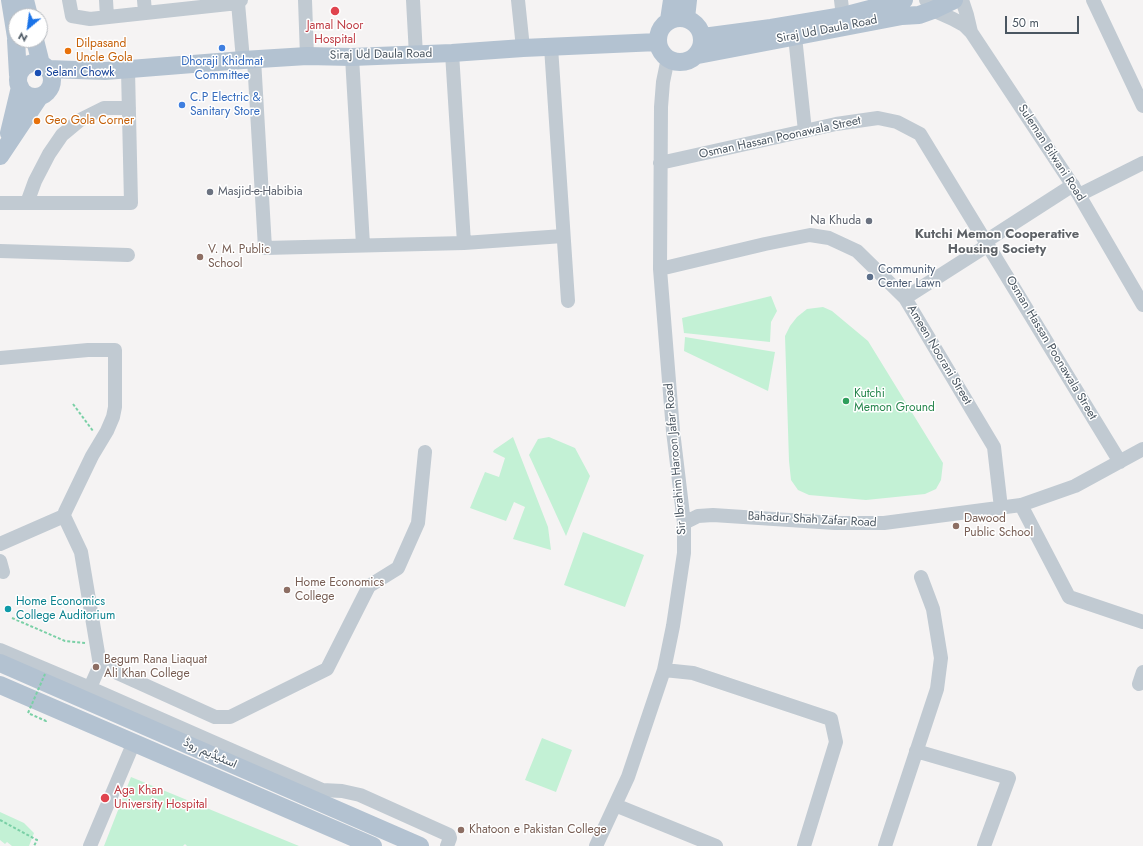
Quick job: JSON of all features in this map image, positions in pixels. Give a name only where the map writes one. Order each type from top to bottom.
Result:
[{"type":"main road","points":[[672,0],[678,19]]},
{"type":"main road","points":[[678,19],[697,25],[703,37],[702,47],[698,55],[693,59],[680,63],[668,58],[661,51],[658,42],[661,29],[678,19],[688,0]]},
{"type":"main road","name":"Siraj Ud Daula Road","points":[[698,55],[795,31],[843,14],[904,0]]},
{"type":"main road","name":"Siraj Ud Daula Road","points":[[843,14],[902,16],[919,15],[929,5],[954,0]]},
{"type":"main road","name":"Siraj Ud Daula Road","points":[[703,37],[795,31]]},
{"type":"main road","name":"Siraj Ud Daula Road","points":[[44,67],[105,71],[306,56],[352,57],[416,55],[523,48],[658,42]]},
{"type":"main road","points":[[17,48],[19,81],[25,94],[32,97],[44,92]]},
{"type":"main road","points":[[3,150],[44,92],[51,85],[52,77],[44,67],[38,48]]},
{"type":"main road","points":[[3,150],[22,69],[27,65],[34,63],[44,67]]},
{"type":"main road","name":"Siraj Ud Daula Road","points":[[44,92],[105,71]]},
{"type":"main road","name":"اسٹیڈیم روڈ","points":[[0,663],[87,694],[334,800],[420,846]]},
{"type":"main road","name":"اسٹیڈیم روڈ","points":[[0,685],[373,846]]},
{"type":"main road","points":[[325,824],[334,800]]},
{"type":"street","points":[[69,0],[72,16],[90,19],[107,17],[144,6],[240,2],[248,60],[265,248],[464,243],[563,236]]},
{"type":"street","points":[[106,0],[107,17]]},
{"type":"street","points":[[305,0],[306,56]]},
{"type":"street","points":[[413,0],[416,55]]},
{"type":"street","points":[[518,0],[523,48]]},
{"type":"street","name":"Suleman Bilwani Road","points":[[962,0],[971,32],[1076,190],[1143,305]]},
{"type":"street","points":[[1092,0],[1143,106]]},
{"type":"street","points":[[929,5],[964,25],[971,32]]},
{"type":"street","points":[[795,31],[805,131]]},
{"type":"street","points":[[551,47],[568,301]]},
{"type":"street","points":[[452,53],[464,243]]},
{"type":"street","points":[[352,57],[363,245]]},
{"type":"street","name":"Sir Ibrahim Haroon Jafar Road","points":[[596,846],[628,777],[664,670],[673,626],[684,553],[684,523],[673,431],[660,270],[662,82],[668,58]]},
{"type":"street","points":[[0,203],[132,202],[128,70]]},
{"type":"street","points":[[27,203],[35,181],[48,154],[62,135],[80,120],[104,108],[129,108]]},
{"type":"street","name":"Osman Hassan Poonawala Street","points":[[660,163],[836,124],[878,118],[897,122],[920,134],[1120,462]]},
{"type":"street","points":[[905,298],[987,243],[1076,190],[1143,163]]},
{"type":"street","name":"Ameen Noorani Street","points":[[660,270],[765,244],[810,235],[829,238],[858,251],[905,298],[994,447],[1001,508]]},
{"type":"street","points":[[0,252],[128,255]]},
{"type":"street","points":[[0,358],[88,350],[115,350],[115,407],[113,417],[64,512],[64,516],[81,552],[100,665],[87,694],[0,650]]},
{"type":"street","name":"Bahadur Shah Zafar Road","points":[[684,523],[698,516],[712,515],[836,523],[884,523],[1021,505],[1075,486],[1143,449]]},
{"type":"street","points":[[100,665],[215,717],[230,717],[327,669],[369,586],[398,568],[418,523],[425,452]]},
{"type":"street","points":[[1021,505],[1069,597],[1143,622]]},
{"type":"street","points":[[0,544],[64,516]]},
{"type":"street","points":[[885,846],[937,689],[941,658],[933,609],[921,577]]},
{"type":"street","points":[[664,670],[693,673],[830,719],[836,742],[804,846]]},
{"type":"street","points":[[90,846],[134,742]]},
{"type":"street","points":[[916,751],[1009,778],[984,846]]},
{"type":"street","points":[[334,800],[342,791],[360,795],[449,835],[450,838],[447,846]]},
{"type":"street","points":[[615,805],[716,846]]},
{"type":"path","points":[[73,404],[101,442]]},
{"type":"path","points":[[12,618],[65,641],[96,645]]},
{"type":"path","points":[[46,674],[28,713],[46,721]]},
{"type":"path","points":[[0,820],[37,840],[34,846]]},
{"type":"green space","points":[[771,296],[777,311],[771,322],[770,342],[684,333],[682,318]]},
{"type":"green space","name":"Kutchi Memon Ground","points":[[823,307],[832,311],[868,341],[943,463],[941,480],[936,489],[925,494],[866,500],[809,495],[798,490],[791,480],[789,461],[785,336],[797,317],[807,309]]},
{"type":"green space","points":[[685,337],[775,352],[768,391],[684,351]]},
{"type":"green space","points":[[513,437],[548,527],[551,550],[513,539],[525,507],[514,502],[506,521],[470,508],[485,472],[499,477],[505,458],[493,452],[494,450]]},
{"type":"green space","points":[[549,437],[575,448],[590,476],[566,536],[529,455],[538,439]]},
{"type":"green space","points":[[583,532],[644,555],[625,607],[564,585]]},
{"type":"green space","points":[[542,738],[572,750],[556,792],[525,780]]},
{"type":"green space","points":[[131,777],[299,846],[187,846],[185,844],[183,846],[104,846]]},
{"type":"green space","points":[[0,812],[24,823],[34,833],[29,846],[12,846],[7,842],[5,844],[0,840]]},
{"type":"place","name":"Jamal Noor Hospital","points":[[335,11]]},
{"type":"place","name":"Dhoraji Khidmat Committee","points":[[222,48]]},
{"type":"place","name":"Dilpasand Uncle Gola","points":[[68,51]]},
{"type":"place","name":"Selani Chowk","points":[[38,73]]},
{"type":"place","name":"C.P Electric & Sanitary Store","points":[[182,105]]},
{"type":"place","name":"Geo Gola Corner","points":[[37,121]]},
{"type":"place","name":"Masjid-e-Habibia","points":[[210,192]]},
{"type":"place","name":"Na Khuda","points":[[869,221]]},
{"type":"place","name":"V. M. Public School","points":[[200,257]]},
{"type":"place","name":"Community Center Lawn","points":[[870,277]]},
{"type":"place","name":"Kutchi Memon Ground","points":[[846,401]]},
{"type":"place","name":"Dawood Public School","points":[[956,526]]},
{"type":"place","name":"Home Economics College","points":[[287,590]]},
{"type":"place","name":"Home Economics College Auditorium","points":[[8,609]]},
{"type":"place","name":"Begum Rana Liaquat Ali Khan College","points":[[96,667]]},
{"type":"place","name":"Aga Khan University Hospital","points":[[105,798]]},
{"type":"place","name":"Khatoon e Pakistan College","points":[[461,830]]},
{"type":"district","name":"Kutchi Memon Cooperative Housing Society","points":[[997,242]]}]
